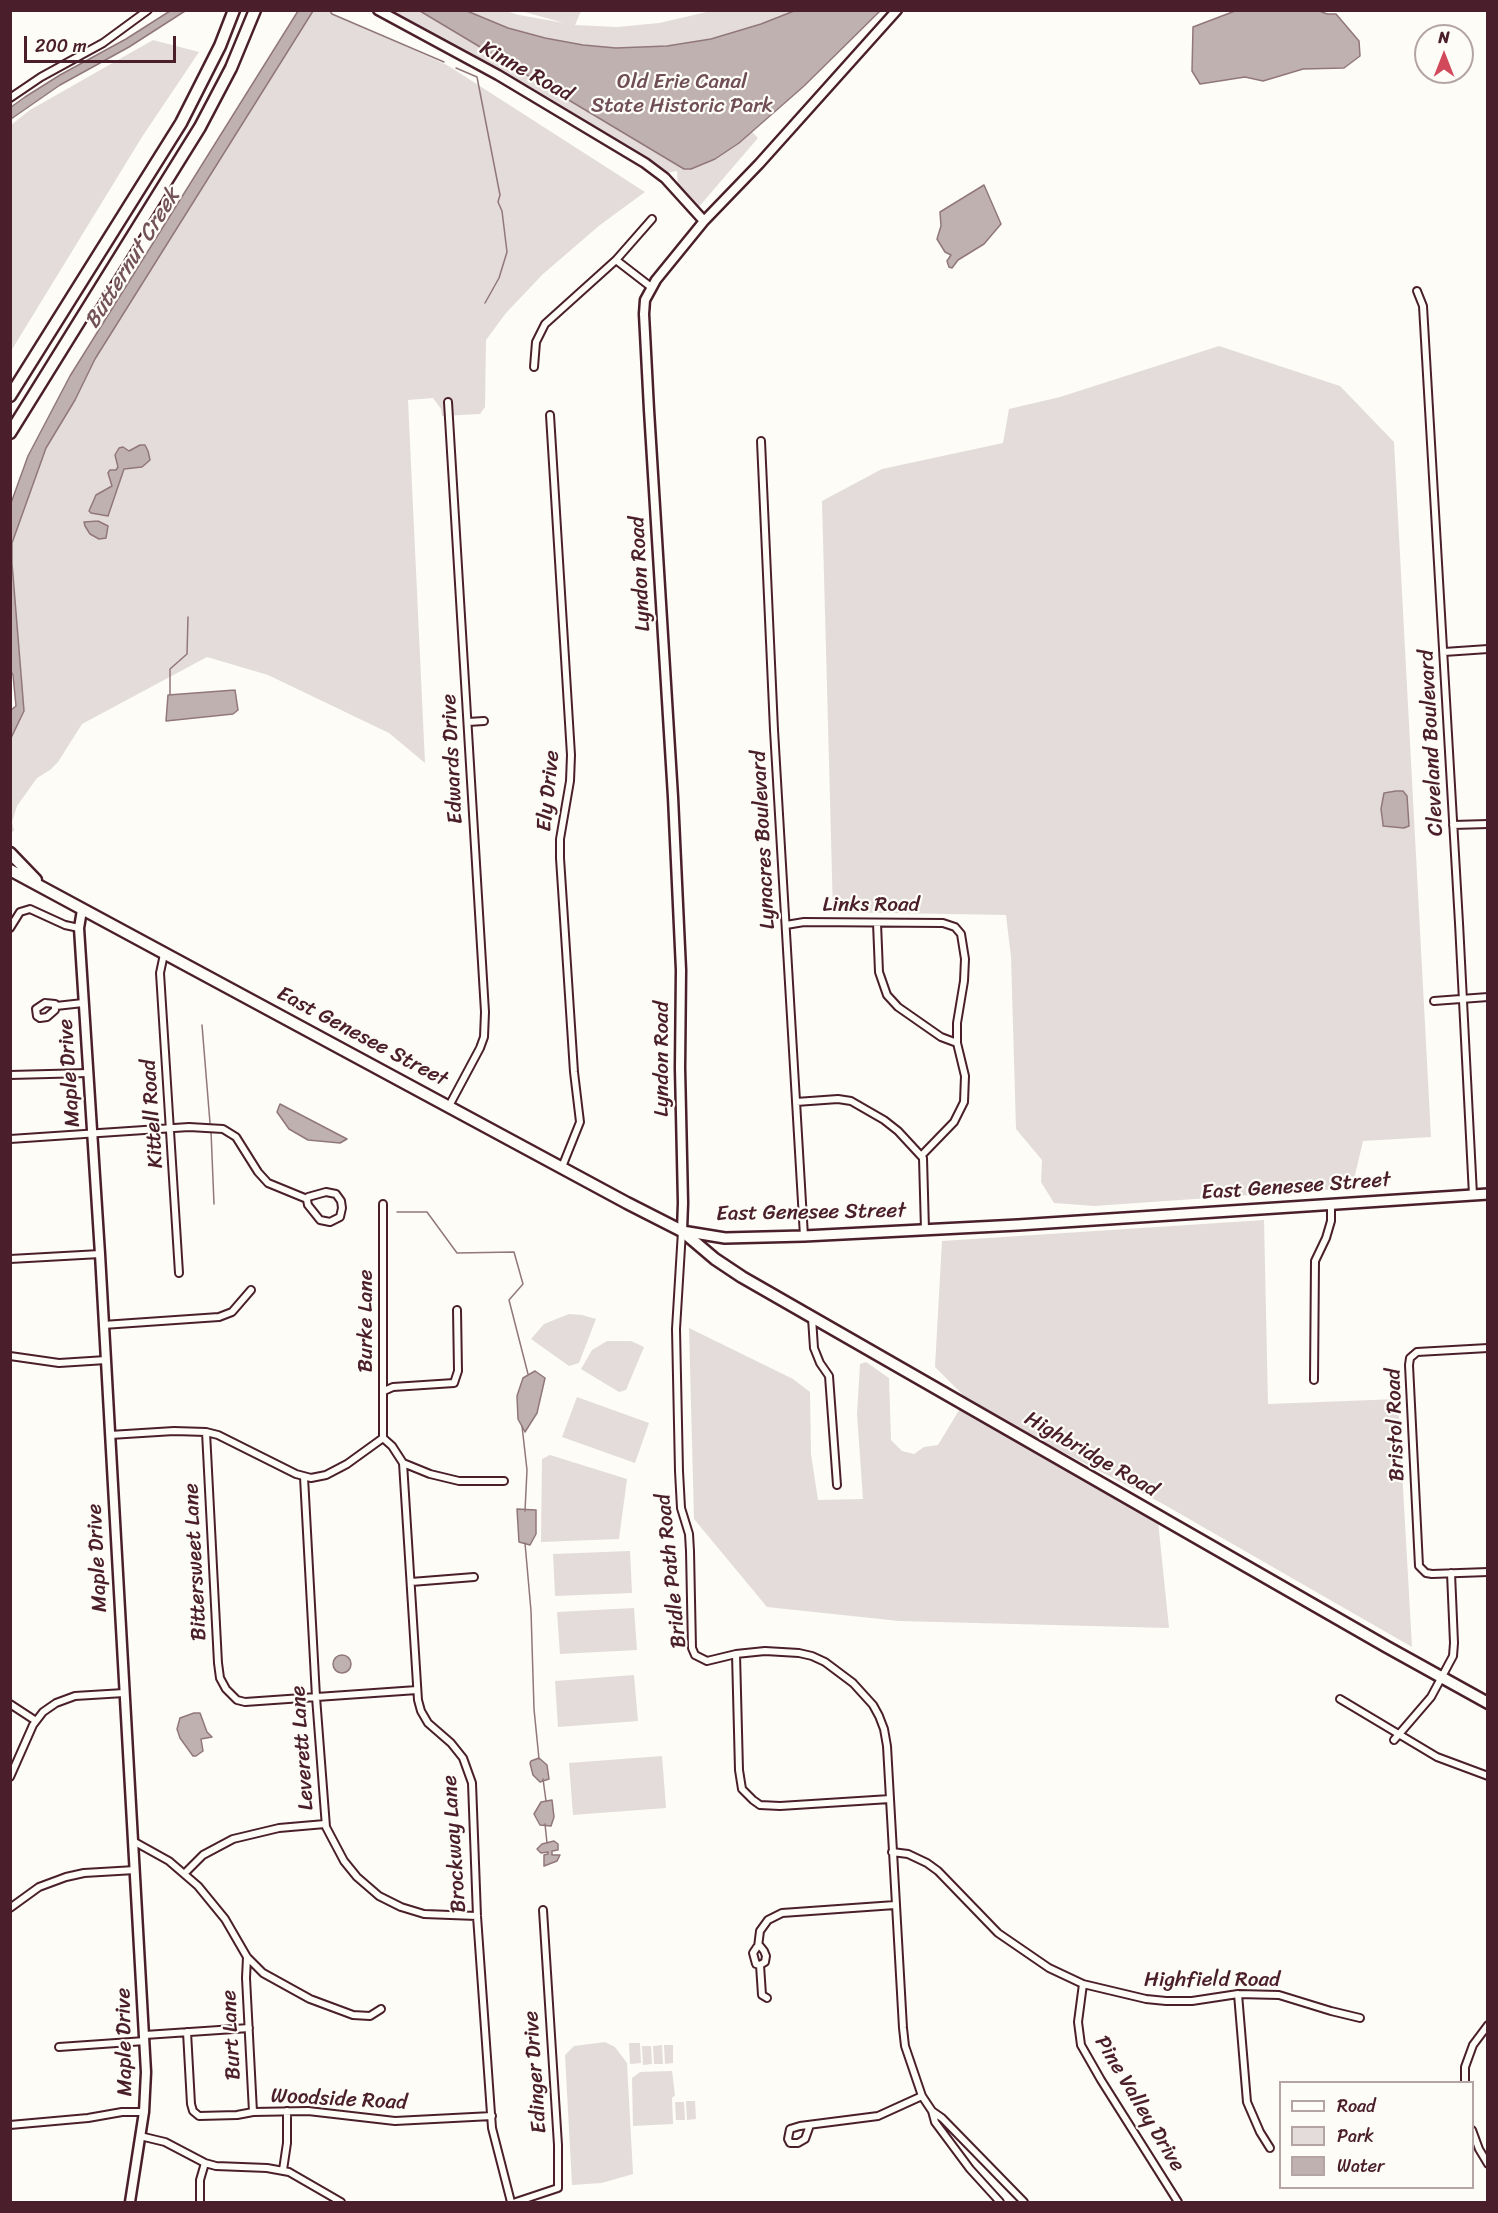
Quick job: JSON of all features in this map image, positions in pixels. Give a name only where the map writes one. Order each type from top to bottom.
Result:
[{"type":"highway","points":[[10,396],[181,123],[220,46],[234,10]]},
{"type":"highway","points":[[10,434],[200,127],[231,68],[255,10]]},
{"type":"highway","points":[[10,853],[42,887]]},
{"type":"highway","name":"East Genesee Street","points":[[10,870],[682,1231]]},
{"type":"highway","name":"Highbridge Road","points":[[682,1231],[735,1273],[1488,1703]]},
{"type":"main road","name":"East Genesee Street","points":[[682,1231],[725,1238],[804,1236],[1488,1194]]},
{"type":"street","points":[[10,98],[41,77],[103,43],[148,10]]},
{"type":"street","name":"Kinne Road","points":[[378,10],[505,79],[645,163],[665,178],[704,221]]},
{"type":"street","name":"Lyndon Road","points":[[682,1231],[681,970],[645,300],[651,287],[704,221],[759,164],[897,10]]},
{"type":"street","points":[[534,367],[536,342],[545,324],[616,260],[652,219]]},
{"type":"street","points":[[616,260],[651,287]]},
{"type":"street","name":"Cleveland Boulevard","points":[[1417,291],[1424,306],[1473,1195]]},
{"type":"street","name":"Edwards Drive","points":[[448,402],[485,1026],[480,1048],[449,1106]]},
{"type":"street","name":"Ely Drive","points":[[550,415],[571,755],[560,858],[574,1072],[580,1122],[562,1167]]},
{"type":"street","name":"Lynacres Boulevard","points":[[761,441],[804,1236]]},
{"type":"street","points":[[1444,652],[1488,649]]},
{"type":"street","points":[[468,722],[484,721]]},
{"type":"street","points":[[1453,825],[1488,824]]},
{"type":"street","points":[[10,928],[20,912],[30,909],[65,925],[79,928]]},
{"type":"street","name":"Maple Drive","points":[[82,910],[79,928],[83,1003],[100,1254],[145,2038],[144,2112],[130,2202]]},
{"type":"street","name":"Links Road","points":[[786,925],[804,922],[943,923],[956,928],[961,934],[964,959],[957,1043]]},
{"type":"street","points":[[877,923],[879,972],[887,995],[898,1007],[941,1037],[957,1043],[965,1076],[964,1102],[954,1122],[921,1155]]},
{"type":"street","name":"Kittell Road","points":[[164,954],[160,973],[179,1273]]},
{"type":"street","points":[[1434,1001],[1488,997]]},
{"type":"street","points":[[56,1006],[83,1003]]},
{"type":"street","points":[[10,1075],[88,1074]]},
{"type":"street","points":[[796,1102],[838,1099],[855,1103],[884,1120],[921,1155],[925,1166],[925,1230]]},
{"type":"street","points":[[10,1139],[210,1127],[231,1132],[268,1183],[307,1199],[326,1192],[336,1194],[341,1201],[340,1217],[330,1222],[320,1220],[308,1205],[307,1199]]},
{"type":"street","name":"Burke Lane","points":[[383,1204],[383,1438]]},
{"type":"street","points":[[1314,1380],[1315,1262],[1328,1230],[1331,1204]]},
{"type":"street","name":"Bridle Path Road","points":[[682,1231],[676,1329],[679,1471],[681,1508],[689,1534],[692,1643],[695,1654],[707,1661],[736,1654],[765,1651],[805,1654],[825,1662],[854,1683],[873,1705],[884,1729],[903,2028],[908,2055],[922,2097],[932,2111],[942,2118],[1024,2202]]},
{"type":"street","points":[[10,1259],[100,1254]]},
{"type":"street","points":[[104,1325],[219,1317],[232,1312],[251,1290]]},
{"type":"street","points":[[384,1391],[393,1387],[454,1383],[458,1371],[458,1310]]},
{"type":"street","points":[[812,1318],[814,1348],[829,1376],[837,1485]]},
{"type":"street","name":"Bristol Road","points":[[1451,1574],[1432,1574],[1422,1570],[1418,1559],[1410,1358],[1417,1352],[1488,1348]]},
{"type":"street","points":[[10,1356],[59,1364],[106,1360]]},
{"type":"street","points":[[110,1435],[174,1431],[206,1432],[218,1435],[304,1477],[326,1474],[347,1464],[383,1438],[392,1446],[403,1463],[450,1480],[504,1481]]},
{"type":"street","name":"Bittersweet Lane","points":[[206,1432],[220,1678],[226,1689],[237,1700],[245,1702],[316,1697]]},
{"type":"street","name":"Brockway Lane","points":[[403,1463],[417,1690],[421,1711],[428,1723],[455,1746],[469,1770],[472,1783],[477,1916],[492,2116],[496,2148],[511,2202]]},
{"type":"street","name":"Leverett Lane","points":[[304,1477],[325,1824],[344,1862],[379,1896],[401,1908],[424,1914],[477,1916]]},
{"type":"street","points":[[1396,1737],[1425,1705],[1453,1656],[1451,1574],[1488,1572]]},
{"type":"street","points":[[411,1582],[474,1577]]},
{"type":"street","points":[[736,1654],[739,1770],[742,1789],[753,1800],[760,1805],[780,1806],[890,1799]]},
{"type":"street","points":[[316,1697],[417,1690]]},
{"type":"street","points":[[10,1777],[29,1733],[43,1712],[62,1699],[124,1693]]},
{"type":"street","points":[[1340,1699],[1396,1737],[1437,1757],[1488,1776]]},
{"type":"street","points":[[10,1704],[36,1721]]},
{"type":"street","points":[[184,1873],[203,1855],[233,1839],[279,1828],[325,1824]]},
{"type":"street","points":[[133,1841],[164,1858],[184,1873],[225,1919],[247,1957],[263,1973],[334,2009],[359,2016],[375,2014],[381,2009]]},
{"type":"street","name":"Highfield Road","points":[[892,1852],[908,1854],[927,1863],[938,1871],[1000,1935],[1049,1968],[1083,1984],[1146,1999],[1166,2001],[1196,2001],[1238,1994],[1279,1995],[1331,2012],[1360,2018]]},
{"type":"street","points":[[10,1908],[39,1887],[66,1877],[84,1873],[135,1870]]},
{"type":"street","points":[[760,1965],[756,1964],[753,1959],[754,1951],[758,1947],[760,1931],[768,1920],[782,1913],[895,1905]]},
{"type":"street","name":"Edinger Drive","points":[[516,2202],[558,2188],[558,2145],[543,1910]]},
{"type":"street","points":[[758,1947],[763,1948],[766,1956],[765,1962],[760,1965]]},
{"type":"street","name":"Burt Lane","points":[[247,1957],[246,1978],[253,2112]]},
{"type":"street","points":[[760,1965],[762,1995],[767,1998]]},
{"type":"street","name":"Pine Valley Drive","points":[[1083,1984],[1078,2022],[1081,2045],[1178,2202]]},
{"type":"street","points":[[1238,1994],[1247,2102],[1270,2148]]},
{"type":"street","points":[[1465,2081],[1465,2067],[1473,2045],[1488,2025]]},
{"type":"street","points":[[60,2046],[187,2032],[249,2028]]},
{"type":"street","name":"Woodside Road","points":[[187,2032],[191,2104],[193,2111],[199,2116],[308,2111],[391,2121],[492,2116]]},
{"type":"street","points":[[810,2125],[878,2116],[922,2097]]},
{"type":"street","points":[[283,2170],[287,2143],[287,2111]]},
{"type":"street","name":"Bridle Path Road","points":[[932,2111],[935,2122],[957,2153],[1000,2202]]},
{"type":"street","points":[[10,2125],[122,2112],[144,2112]]},
{"type":"street","points":[[1474,2133],[1479,2149],[1488,2164]]},
{"type":"street","points":[[140,2136],[165,2142],[205,2163],[226,2168],[283,2170],[341,2202]]},
{"type":"street","points":[[200,2202],[200,2180],[205,2163]]},
{"type":"green space","points":[[304,11],[327,11],[447,65],[645,192],[600,225],[543,274],[506,313],[486,340],[485,407],[480,414],[442,416],[441,409],[433,398],[408,400],[425,763],[389,733],[268,675],[207,657],[82,724],[58,762],[37,778],[17,806],[12,822],[14,831],[11,832],[10,730],[19,702],[11,588],[11,534],[34,459]]},
{"type":"green space","name":"Old Erie Canal State Historic Park","points":[[384,11],[506,11],[564,23],[521,11],[581,11],[575,25],[617,27],[659,23],[711,11],[867,11],[750,130],[758,138],[691,216],[679,203],[677,171],[665,173],[632,161],[404,20]]},
{"type":"green space","points":[[153,40],[199,52],[142,137],[11,351],[11,125],[30,110]]},
{"type":"green space","points":[[1219,346],[1340,386],[1394,442],[1431,1137],[1363,1141],[1352,1188],[1094,1206],[1054,1203],[1041,1182],[1042,1160],[1016,1129],[1011,957],[1006,915],[833,912],[822,501],[882,469],[1003,443],[1009,409],[1060,397]]},
{"type":"green space","points":[[1264,1220],[1268,1404],[1398,1399],[1412,1647],[1163,1504],[1028,1434],[967,1399],[935,1367],[942,1241]]},
{"type":"green space","points":[[569,1314],[596,1319],[579,1363],[569,1366],[531,1339],[544,1324]]},
{"type":"green space","points":[[689,1328],[793,1379],[810,1392],[811,1454],[818,1500],[863,1499],[857,1414],[860,1364],[866,1362],[889,1378],[891,1440],[902,1451],[914,1454],[924,1447],[938,1445],[961,1407],[1158,1521],[1169,1628],[899,1621],[767,1607],[694,1519]]},
{"type":"green space","points":[[607,1341],[631,1341],[644,1347],[626,1390],[619,1392],[581,1369],[592,1350]]},
{"type":"green space","points":[[577,1397],[649,1423],[635,1463],[562,1437]]},
{"type":"green space","points":[[550,1455],[627,1479],[619,1539],[541,1542],[542,1459]]},
{"type":"green space","points":[[630,1551],[632,1593],[555,1596],[553,1554]]},
{"type":"green space","points":[[634,1608],[637,1650],[560,1654],[557,1612]]},
{"type":"green space","points":[[634,1675],[638,1721],[558,1727],[555,1681]]},
{"type":"green space","points":[[662,1756],[666,1808],[573,1815],[569,1763]]},
{"type":"green space","points":[[605,2042],[615,2047],[627,2063],[633,2174],[602,2183],[572,2185],[565,2055],[574,2046]]},
{"type":"green space","points":[[629,2043],[640,2043],[641,2063],[630,2064]]},
{"type":"green space","points":[[662,2045],[663,2064],[654,2064],[653,2046]]},
{"type":"green space","points":[[664,2045],[673,2045],[673,2063],[665,2064]]},
{"type":"green space","points":[[642,2046],[651,2046],[652,2064],[643,2065]]},
{"type":"green space","points":[[672,2071],[675,2095],[672,2098],[673,2124],[633,2126],[632,2078],[640,2072]]},
{"type":"green space","points":[[686,2101],[695,2101],[696,2119],[687,2120]]},
{"type":"green space","points":[[675,2102],[684,2102],[685,2120],[676,2120]]},
{"type":"water","points":[[1317,10],[1327,14],[1336,14],[1359,41],[1360,56],[1344,68],[1303,69],[1263,81],[1245,77],[1200,84],[1192,71],[1193,27],[1235,11]]},
{"type":"water","points":[[170,11],[185,11],[129,47],[60,85],[11,119],[11,107],[25,97]]},
{"type":"water","points":[[298,11],[313,11],[95,359],[75,400],[46,448],[12,543],[24,711],[11,738],[11,710],[16,706],[13,675],[10,669],[11,503],[28,456],[70,376]]},
{"type":"water","name":"Old Erie Canal State Historic Park","points":[[420,11],[467,11],[508,28],[545,38],[616,48],[667,46],[711,39],[794,11],[880,11],[804,86],[739,143],[715,159],[691,169],[684,169]]},
{"type":"water","points":[[984,185],[1001,224],[984,244],[958,260],[952,268],[949,267],[947,261],[951,255],[945,252],[937,239],[941,226],[940,212]]},
{"type":"water","points":[[145,445],[150,460],[142,467],[124,469],[108,516],[91,513],[89,511],[96,495],[112,486],[108,473],[118,467],[115,455],[119,448],[123,447],[129,451]]},
{"type":"water","points":[[98,521],[108,526],[106,538],[99,539],[90,534],[84,522]]},
{"type":"water","points":[[235,690],[238,710],[233,714],[166,721],[168,695]]},
{"type":"water","points":[[1403,791],[1407,796],[1409,826],[1404,828],[1383,826],[1381,809],[1384,793]]},
{"type":"water","points":[[280,1104],[347,1139],[340,1143],[308,1140],[289,1129],[277,1112]]},
{"type":"water","points":[[535,1371],[545,1378],[537,1413],[525,1432],[518,1419],[517,1396],[523,1378]]},
{"type":"water","points":[[517,1509],[536,1510],[536,1534],[530,1545],[519,1542]]},
{"type":"water","points":[[338,1655],[346,1655],[351,1660],[349,1671],[338,1673],[333,1668],[333,1660]]},
{"type":"water","points":[[200,1713],[207,1732],[212,1737],[201,1739],[203,1751],[196,1756],[193,1756],[180,1738],[177,1729],[180,1718]]},
{"type":"water","points":[[539,1758],[547,1765],[549,1779],[540,1782],[533,1775],[530,1763]]},
{"type":"water","points":[[552,1800],[554,1817],[551,1826],[540,1825],[534,1814],[541,1802]]},
{"type":"water","points":[[554,1841],[558,1844],[558,1850],[552,1851],[552,1855],[560,1855],[557,1861],[544,1866],[544,1855],[548,1852],[541,1853],[537,1849],[542,1844]]},
{"type":"waterway","points":[[329,10],[332,14],[444,62]]},
{"type":"waterway","points":[[456,68],[477,77],[500,195],[498,202],[502,211],[507,252],[499,278],[485,303]]},
{"type":"waterway","points":[[170,694],[170,669],[187,654],[188,617]]},
{"type":"waterway","points":[[202,1025],[210,1123]]},
{"type":"waterway","points":[[211,1131],[214,1204]]},
{"type":"waterway","points":[[397,1212],[427,1212],[457,1253],[514,1252],[523,1284],[509,1300],[528,1374]]},
{"type":"waterway","points":[[522,1426],[527,1470],[525,1511]]},
{"type":"waterway","points":[[525,1543],[539,1759]]},
{"type":"waterway","points":[[543,1779],[546,1801]]},
{"type":"waterway","points":[[545,1824],[547,1843]]},
{"type":"water label","name":"Butternut Creek","points":[[133,259]]}]
